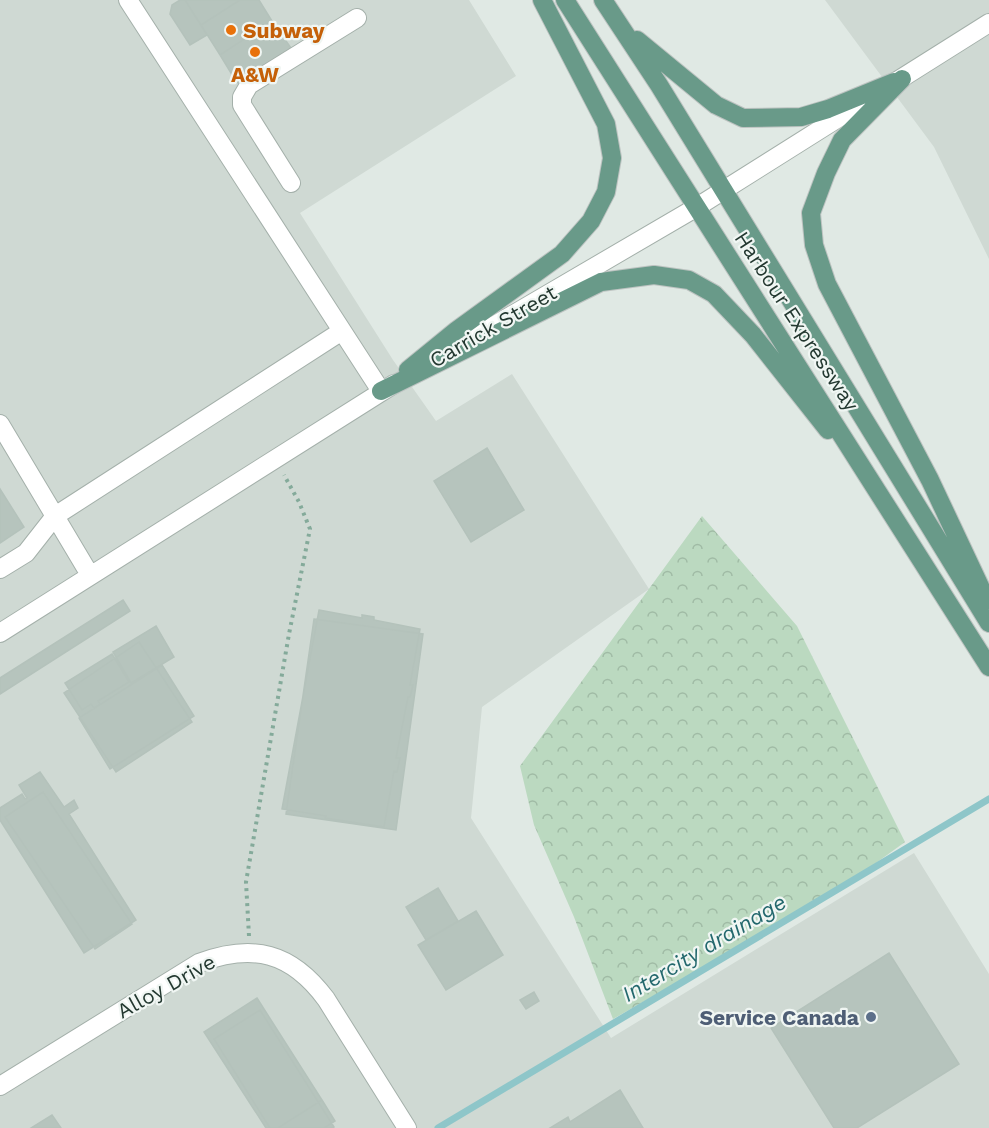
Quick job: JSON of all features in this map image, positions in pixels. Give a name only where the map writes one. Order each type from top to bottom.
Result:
[{"type":"main road","points":[[381,391],[457,330],[562,254],[591,221],[606,192],[612,158],[606,124],[542,0]]},
{"type":"main road","name":"Harbour Expressway","points":[[565,0],[989,667]]},
{"type":"main road","name":"Harbour Expressway","points":[[603,0],[989,623]]},
{"type":"main road","points":[[620,26],[716,105],[744,118],[801,117],[828,109],[902,79]]},
{"type":"main road","points":[[902,79],[842,140],[826,173],[812,213],[814,245],[828,284],[930,480],[989,605]]},
{"type":"main road","points":[[381,391],[602,282],[654,275],[689,280],[714,294],[753,335],[888,507]]},
{"type":"street","points":[[128,0],[381,391]]},
{"type":"street","points":[[291,183],[242,105],[244,91],[249,85],[357,18]]},
{"type":"street","name":"Carrick Street","points":[[0,633],[381,391],[697,207],[989,23]]},
{"type":"street","points":[[0,569],[26,553],[55,516],[342,331]]},
{"type":"street","points":[[0,424],[90,575]]},
{"type":"street","name":"Alloy Drive","points":[[0,1086],[199,963],[223,954],[250,952],[275,957],[298,968],[313,981],[407,1128]]},
{"type":"path","points":[[250,952],[246,882],[309,529],[299,502],[275,458]]},
{"type":"shaded area","points":[[0,0],[469,0],[516,76],[300,213],[393,360],[436,421],[512,374],[649,589],[482,707],[471,818],[611,1038],[914,853],[989,974],[989,1128],[0,1128]]},
{"type":"shaded area","points":[[825,0],[989,0],[989,259],[934,147]]},
{"type":"green space","points":[[702,516],[797,626],[905,842],[815,907],[785,921],[613,1019],[574,917],[534,825],[520,766]]},
{"type":"building","points":[[185,0],[207,35],[190,45],[170,14],[172,5]]},
{"type":"building","points":[[185,0],[240,0],[201,25]]},
{"type":"building","name":"Subway","points":[[240,0],[259,0],[272,21],[220,55],[201,25]]},
{"type":"building","name":"A&W","points":[[272,21],[291,48],[237,83],[220,55]]},
{"type":"building","points":[[487,448],[524,510],[471,542],[434,481]]},
{"type":"building","points":[[0,489],[24,527],[0,543]]},
{"type":"building","points":[[123,600],[130,611],[0,694],[0,678]]},
{"type":"building","points":[[319,610],[362,618],[362,615],[374,617],[374,620],[420,629],[410,685],[413,685],[410,697],[408,697],[396,758],[400,758],[397,772],[394,771],[384,827],[282,809]]},
{"type":"building","points":[[314,619],[423,634],[396,830],[286,814]]},
{"type":"building","points":[[156,626],[174,657],[131,683],[113,652]]},
{"type":"building","points":[[139,642],[192,722],[116,772],[64,693]]},
{"type":"building","points":[[112,654],[129,682],[98,701],[100,704],[94,708],[91,704],[82,710],[65,683]]},
{"type":"building","points":[[162,665],[194,716],[110,769],[79,718]]},
{"type":"building","points":[[40,772],[64,807],[74,800],[78,808],[69,814],[136,920],[84,953],[0,820],[0,808],[22,794],[25,799],[27,798],[19,785]]},
{"type":"building","points":[[43,792],[132,924],[95,949],[5,817]]},
{"type":"building","points":[[438,888],[458,921],[426,940],[406,907]]},
{"type":"building","points":[[476,911],[503,955],[446,990],[418,945]]},
{"type":"building","points":[[889,953],[959,1064],[857,1128],[834,1128],[771,1028]]},
{"type":"building","points":[[534,992],[539,1001],[526,1009],[520,1000]]},
{"type":"building","points":[[257,998],[322,1100],[278,1128],[266,1128],[204,1032]]},
{"type":"building","points":[[260,1010],[334,1127],[270,1128],[214,1039]]},
{"type":"building","points":[[620,1090],[643,1128],[550,1128],[568,1117],[570,1122]]},
{"type":"building","points":[[322,1100],[335,1121],[324,1128],[278,1128]]},
{"type":"building","points":[[52,1115],[61,1128],[31,1128]]},
{"type":"waterway","name":"Intercity drainage","points":[[438,1128],[989,799]]},
{"type":"place","name":"Subway","points":[[231,30]]},
{"type":"place","name":"A&W","points":[[255,52]]},
{"type":"place","name":"Service Canada","points":[[871,1017]]}]
